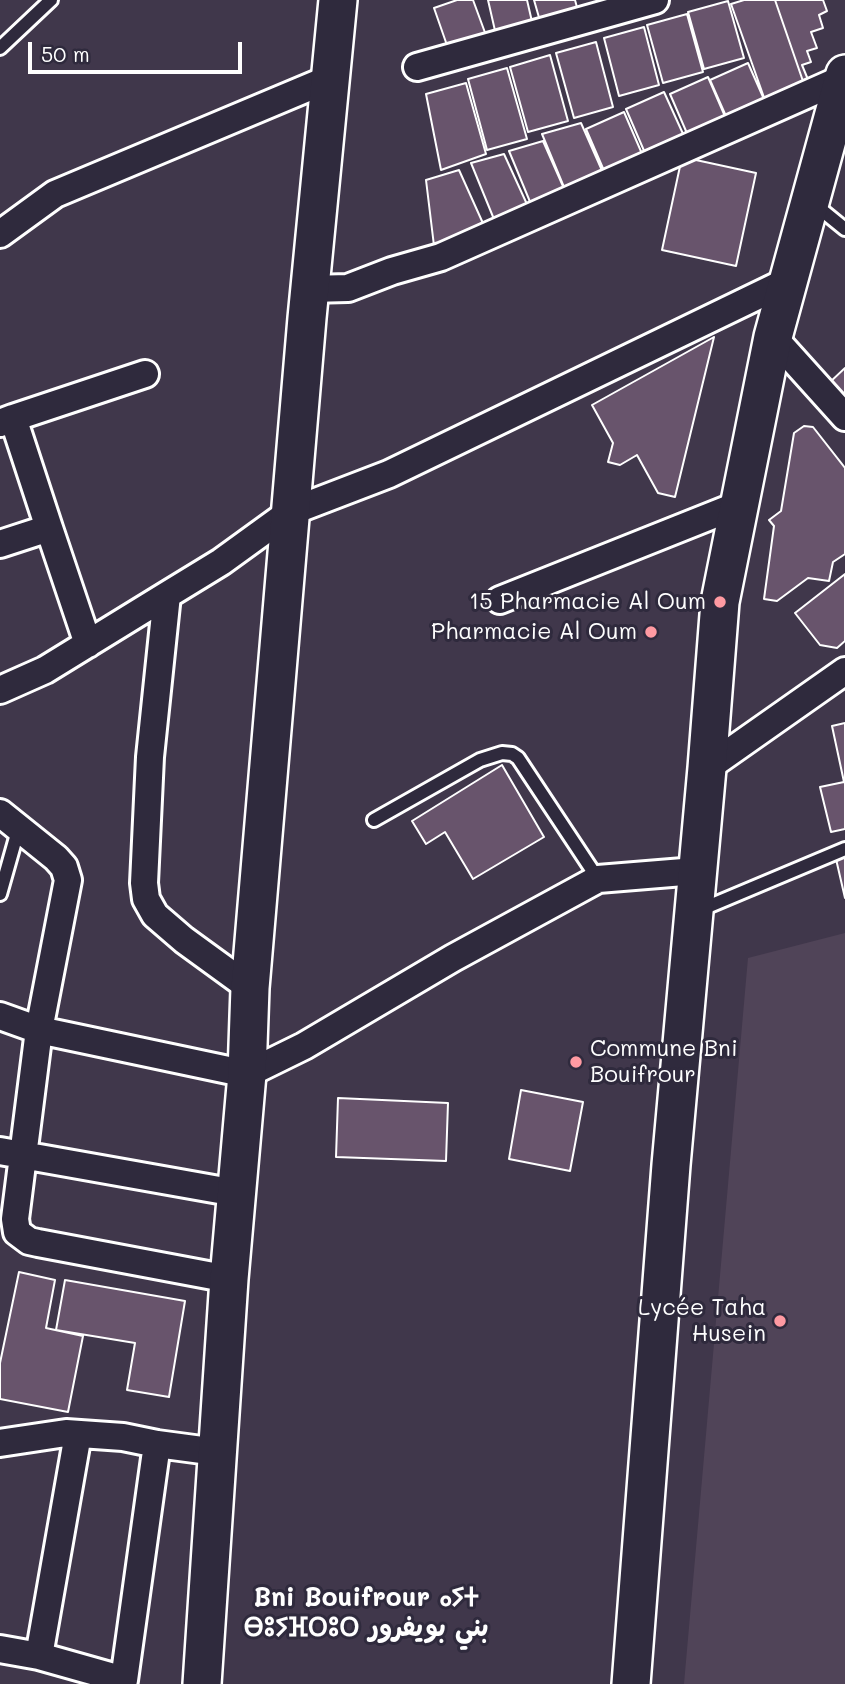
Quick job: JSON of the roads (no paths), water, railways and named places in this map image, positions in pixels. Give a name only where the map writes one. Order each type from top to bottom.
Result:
[{"type":"street","points":[[202,1684],[229,1279],[247,1074],[250,988],[290,512],[338,0]]},
{"type":"street","points":[[416,67],[656,0]]},
{"type":"street","points":[[0,234],[55,194],[331,78]]},
{"type":"street","points":[[310,289],[348,288],[392,271],[441,257],[843,87]]},
{"type":"street","points":[[631,1684],[671,1165],[696,871],[708,768],[720,601],[774,337],[843,87]]},
{"type":"street","points":[[0,690],[45,670],[88,644],[221,562],[290,512],[389,474],[790,280]]},
{"type":"street","points":[[774,337],[845,417]]},
{"type":"street","points":[[88,644],[49,528],[6,420],[145,374]]},
{"type":"street","points":[[500,600],[738,505]]},
{"type":"street","points":[[0,544],[49,528]]},
{"type":"street","points":[[167,595],[150,757],[144,883],[146,899],[155,915],[184,940],[250,988]]},
{"type":"street","points":[[708,768],[843,675]]},
{"type":"street","points":[[10,820],[56,858],[64,867],[68,880],[12,1153],[17,1232],[38,1243],[229,1279]]},
{"type":"street","points":[[0,1016],[38,1030],[247,1074],[304,1046],[453,958],[598,879],[696,871]]},
{"type":"street","points":[[12,1153],[236,1193]]},
{"type":"street","points":[[0,1443],[78,1434],[123,1437],[217,1452]]},
{"type":"street","points":[[39,1656],[78,1434]]},
{"type":"street","points":[[0,1649],[39,1656],[129,1683],[157,1444]]},
{"type":"lane","points":[[0,48],[51,0]]},
{"type":"lane","points":[[811,202],[845,229]]},
{"type":"lane","points":[[374,820],[480,760],[502,753],[512,754],[518,758],[598,879]]},
{"type":"lane","points":[[1,887],[10,820]]},
{"type":"lane","points":[[694,912],[845,849]]},
{"type":"place","name":"15 Pharmacie Al Oum","points":[[720,602]]},
{"type":"place","name":"Pharmacie Al Oum","points":[[651,632]]},
{"type":"place","name":"Commune Bni Bouifrour","points":[[576,1062]]},
{"type":"place","name":"Lycée Taha Husein","points":[[780,1321]]},
{"type":"district","name":"Bni Bouifrour ⴰⵢⵜ ⴱⵓⵢⴼⵔⵓⵔ بني بويفرور","points":[[366,1613]]}]
